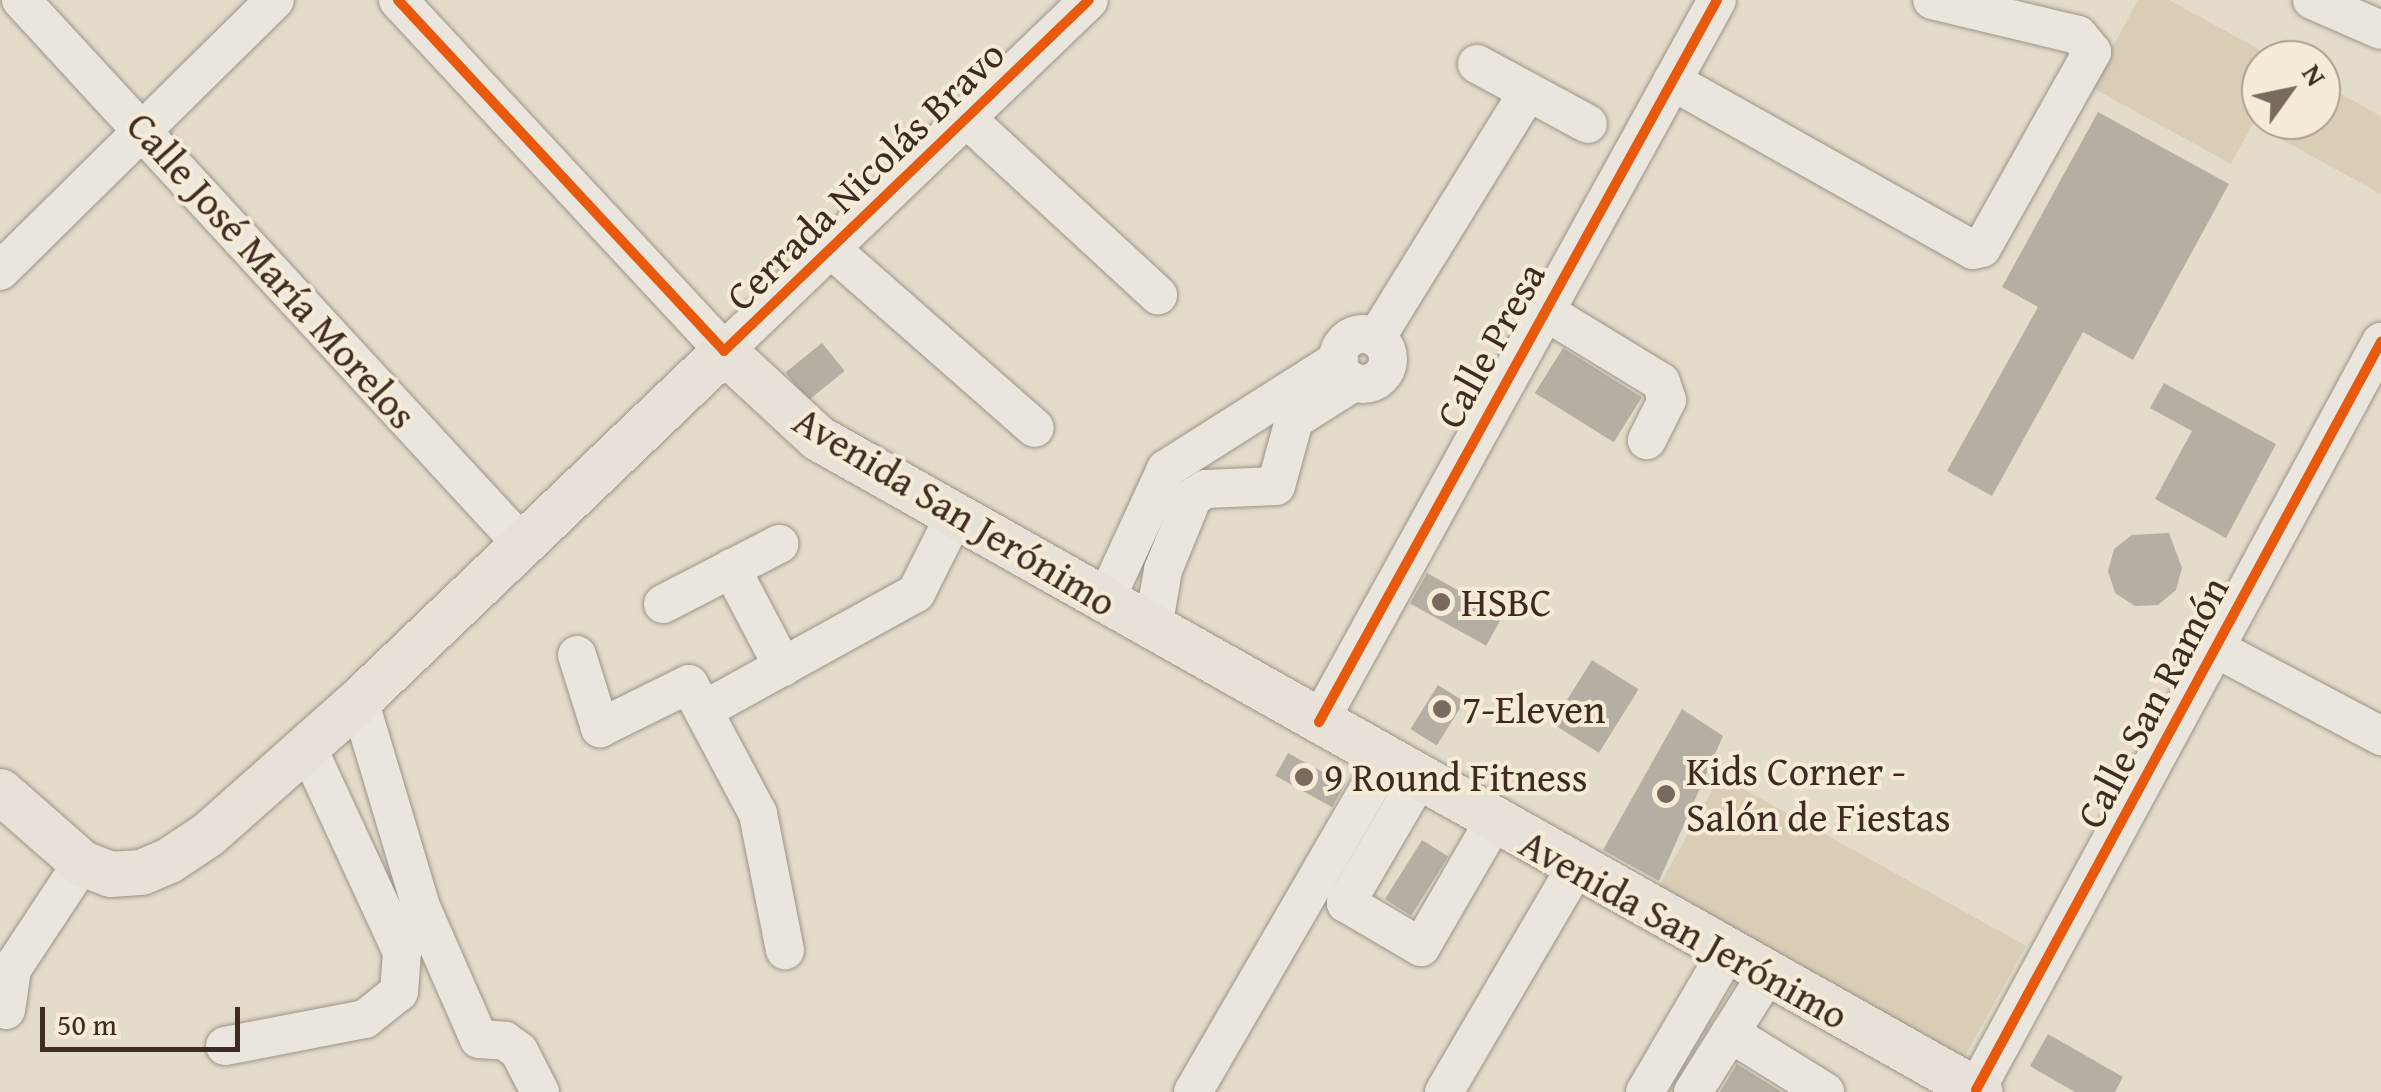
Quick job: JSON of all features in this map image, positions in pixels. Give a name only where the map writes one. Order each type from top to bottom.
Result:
[{"type":"main road","name":"Avenida San Jerónimo","points":[[724,350],[818,438],[1493,823],[1978,1091]]},
{"type":"main road","points":[[0,791],[82,863],[110,874],[141,872],[169,860],[360,700],[724,350]]},
{"type":"street","name":"Calle José María Morelos","points":[[21,0],[144,129],[521,543]]},
{"type":"street","points":[[0,271],[275,0]]},
{"type":"street","points":[[398,0],[724,350]]},
{"type":"street","name":"Cerrada Nicolás Bravo","points":[[724,350],[1089,0]]},
{"type":"street","name":"Calle Presa","points":[[1320,722],[1543,310],[1717,0]]},
{"type":"street","points":[[1672,81],[1973,250],[1982,248],[2092,52],[2078,36],[1932,0]]},
{"type":"street","points":[[2314,0],[2381,30]]},
{"type":"street","points":[[1478,64],[1588,124]]},
{"type":"street","points":[[1153,628],[1163,570],[1193,497],[1206,489],[1276,486],[1294,420],[1346,370],[1351,338],[1376,338],[1528,92]]},
{"type":"street","points":[[967,118],[1158,295]]},
{"type":"street","points":[[830,249],[1035,428]]},
{"type":"street","points":[[1543,310],[1660,382],[1666,400],[1647,440]]},
{"type":"street","name":"Calle San Ramón","points":[[1978,1091],[2381,342]]},
{"type":"street","points":[[1106,601],[1166,469],[1346,370]]},
{"type":"street","points":[[704,710],[916,593],[955,515]]},
{"type":"street","points":[[663,604],[779,544]]},
{"type":"street","points":[[732,568],[783,667]]},
{"type":"street","points":[[2216,648],[2381,736]]},
{"type":"street","points":[[577,655],[600,728],[689,684],[758,814],[785,950]]},
{"type":"street","points":[[360,700],[421,907],[479,1038],[505,1041],[519,1051],[540,1092]]},
{"type":"street","points":[[225,1046],[365,1019],[399,992],[402,952],[307,746]]},
{"type":"street","points":[[1402,770],[1346,904],[1421,947],[1493,823]]},
{"type":"street","points":[[1193,1092],[1402,770]]},
{"type":"street","points":[[6,1010],[12,969],[82,863]]},
{"type":"street","points":[[1444,1092],[1575,869]]},
{"type":"street","points":[[1645,1092],[1726,954]]},
{"type":"street","points":[[1693,1092],[1766,976]]},
{"type":"street","points":[[1730,1033],[1825,1092]]},
{"type":"shaded area","points":[[2138,0],[2169,0],[2242,40],[2241,140],[2244,140],[2231,164],[2091,87]]},
{"type":"shaded area","points":[[2341,94],[2381,116],[2381,194],[2282,140],[2341,140]]},
{"type":"shaded area","points":[[1720,776],[2026,946],[1962,1061],[1656,891]]},
{"type":"building","points":[[2098,112],[2229,184],[2133,360],[2083,332],[1992,496],[1947,471],[2038,307],[2002,287]]},
{"type":"building","points":[[822,343],[845,371],[808,401],[785,373]]},
{"type":"building","points":[[1563,348],[1642,397],[1614,442],[1535,393]]},
{"type":"building","points":[[2164,383],[2276,444],[2226,538],[2155,499],[2192,431],[2150,408]]},
{"type":"building","points":[[2169,533],[2182,568],[2176,590],[2158,605],[2135,606],[2115,593],[2108,571],[2114,549],[2132,535]]},
{"type":"building","name":"HSBC","points":[[1427,573],[1503,615],[1486,646],[1410,604]]},
{"type":"building","points":[[1592,660],[1639,689],[1599,753],[1552,724]]},
{"type":"building","name":"7-Eleven","points":[[1438,685],[1464,701],[1437,746],[1410,729]]},
{"type":"building","name":"Kids Corner - Salón de Fiestas","points":[[1682,709],[1723,736],[1659,881],[1603,850]]},
{"type":"building","name":"9 Round Fitness","points":[[1288,753],[1345,785],[1332,807],[1275,776]]},
{"type":"building","points":[[1422,840],[1448,856],[1411,916],[1385,899]]},
{"type":"building","points":[[2048,1034],[2123,1077],[2115,1092],[2075,1092],[2030,1066]]},
{"type":"building","points":[[1737,1064],[1782,1092],[1720,1092]]},
{"type":"cycle path","points":[[398,0],[724,351],[1089,0]]},
{"type":"cycle path","points":[[1319,722],[1717,0]]},
{"type":"cycle path","points":[[1976,1090],[2381,342]]},
{"type":"place","name":"HSBC","points":[[1441,602]]},
{"type":"place","name":"7-Eleven","points":[[1442,709]]},
{"type":"place","name":"9 Round Fitness","points":[[1304,777]]},
{"type":"place","name":"Kids Corner - Salón de Fiestas","points":[[1666,794]]}]
